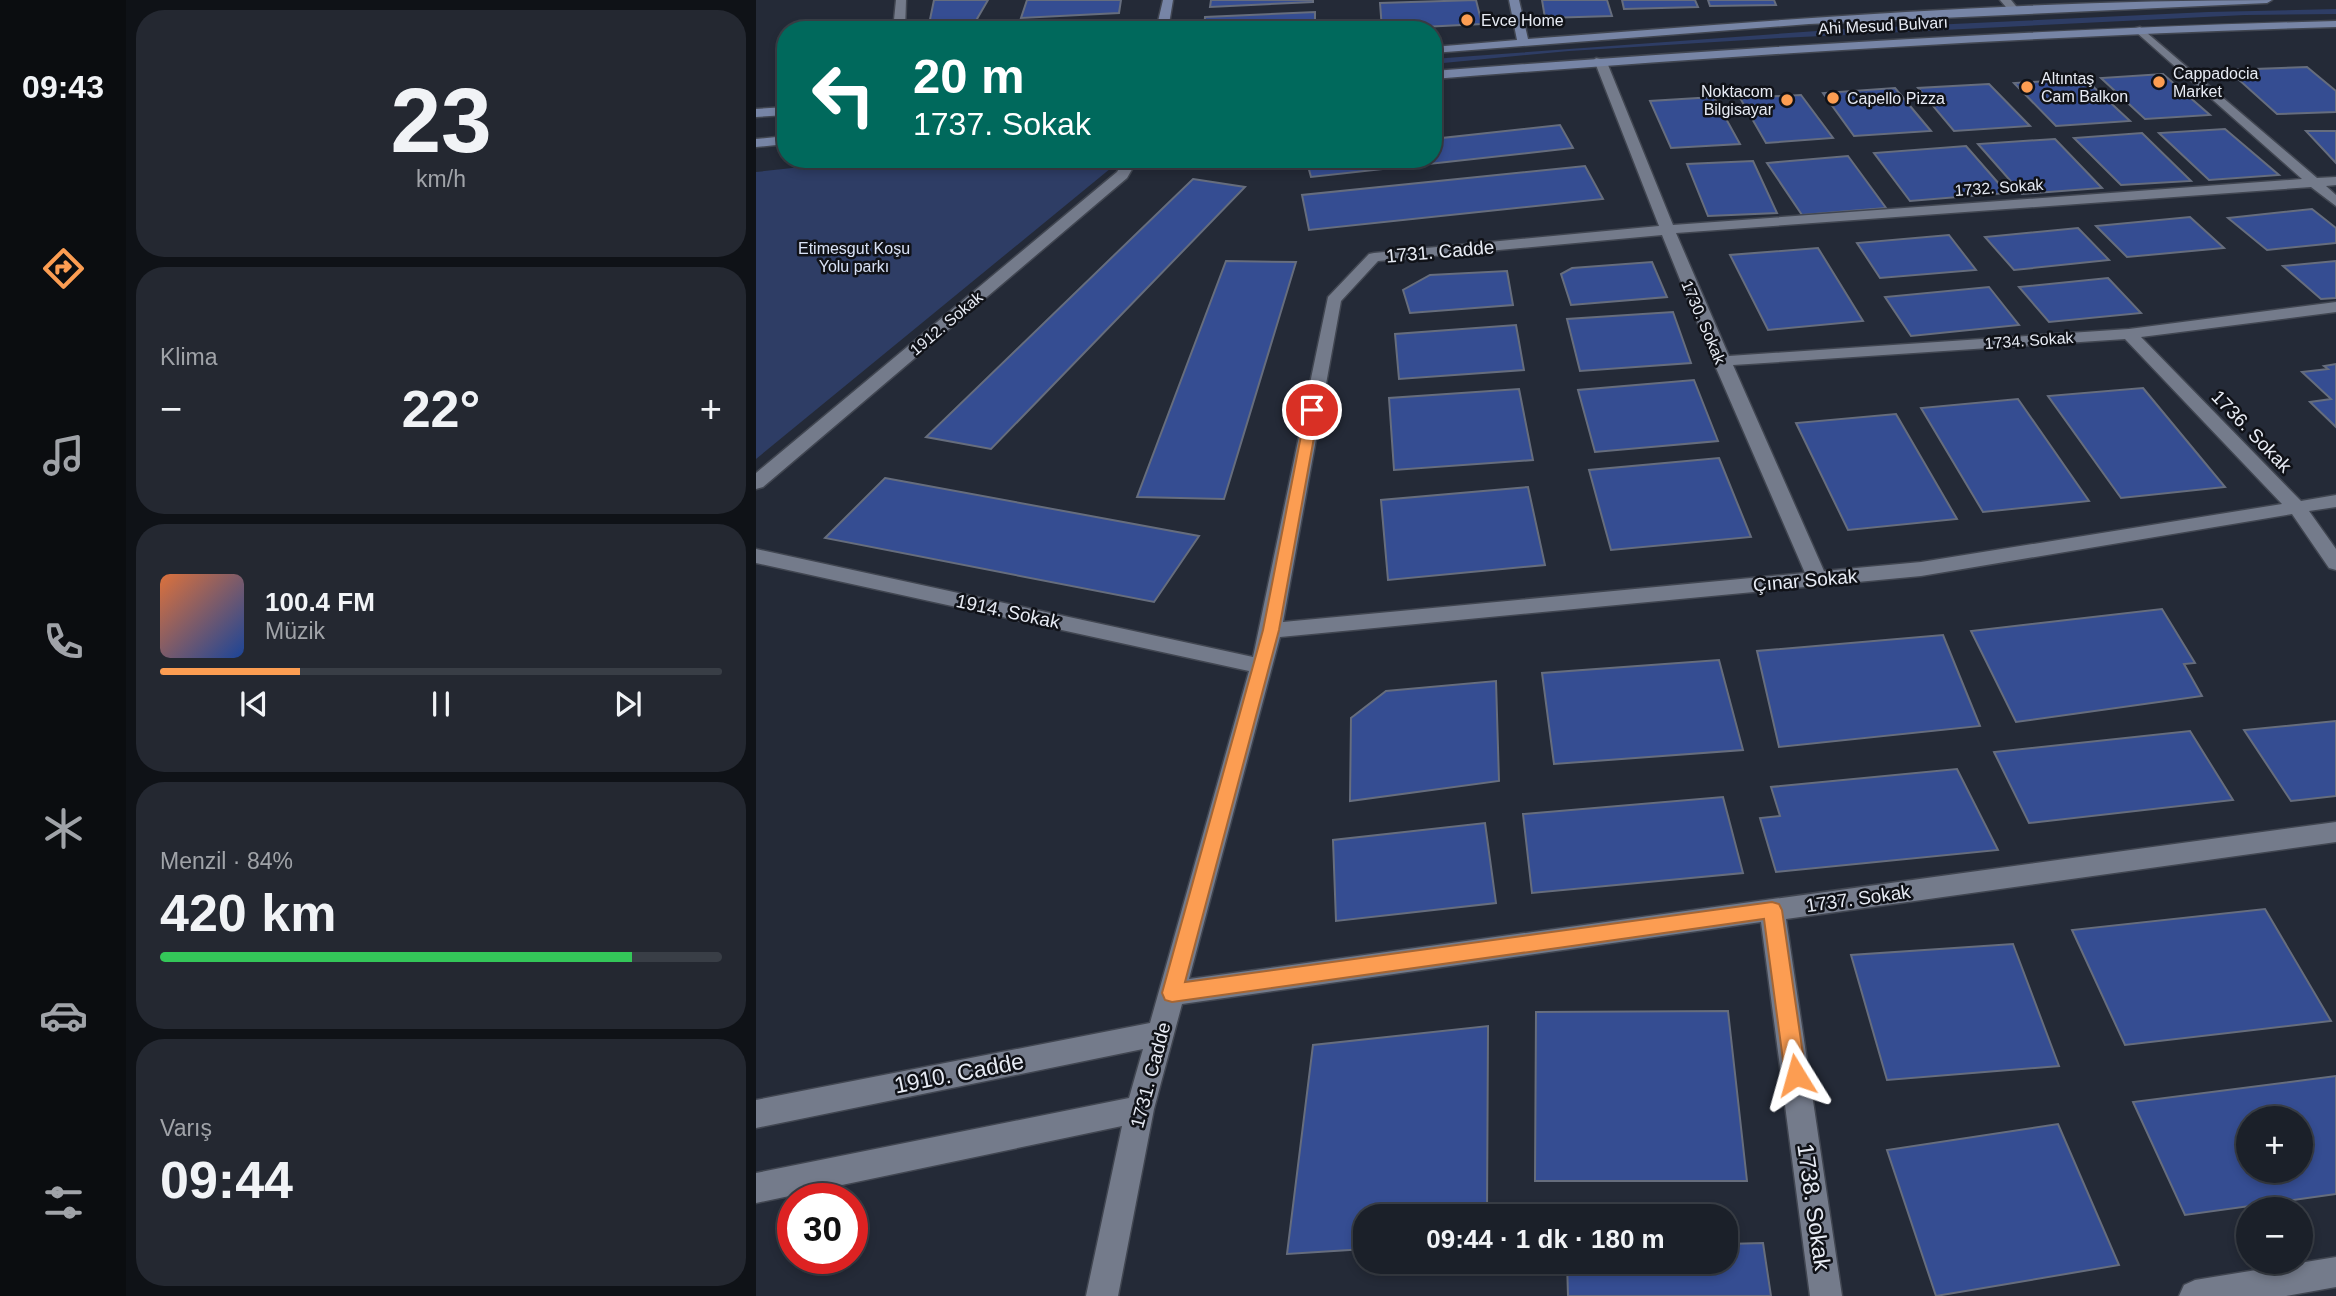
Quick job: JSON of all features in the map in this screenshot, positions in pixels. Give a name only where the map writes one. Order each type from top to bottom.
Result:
[{"type":"main road","points":[[1164,21],[1168,0]]},
{"type":"main road","points":[[1514,0],[1523,42]]},
{"type":"main road","name":"Ahi Mesud Bulvarı","points":[[1442,49],[1809,21],[2267,0]]},
{"type":"main road","name":"Ahi Mesud Bulvarı","points":[[1442,74],[1749,50],[2140,30],[2336,24]]},
{"type":"main road","points":[[756,113],[777,111]]},
{"type":"main road","points":[[756,143],[777,141]]},
{"type":"street","points":[[900,21],[901,0]]},
{"type":"street","points":[[2005,0],[2015,12]]},
{"type":"street","points":[[2140,30],[2336,202]]},
{"type":"street","name":"1730. Sokak","points":[[1601,60],[1665,230],[1720,361],[1818,579]]},
{"type":"street","name":"1912. Sokak","points":[[756,483],[1122,175],[1126,168]]},
{"type":"street","name":"1732. Sokak","points":[[1665,230],[2336,181]]},
{"type":"street","name":"1731. Cadde","points":[[1102,1296],[1140,1109],[1271,630],[1333,300],[1374,257],[1665,230]]},
{"type":"street","name":"1734. Sokak","points":[[1720,361],[2129,334],[2336,307]]},
{"type":"street","name":"1736. Sokak","points":[[2129,334],[2297,508],[2336,563]]},
{"type":"street","name":"Çınar Sokak","points":[[1271,630],[1921,569],[2336,501]]},
{"type":"street","name":"1914. Sokak","points":[[756,556],[1260,666]]},
{"type":"street","name":"1737. Sokak","points":[[1172,993],[2336,832]]},
{"type":"street","name":"1738. Sokak","points":[[1772,910],[1826,1296]]},
{"type":"street","name":"1910. Cadde","points":[[756,1114],[1161,1032]]},
{"type":"street","points":[[756,1188],[1140,1109]]},
{"type":"street","points":[[2196,1296],[2336,1272]]},
{"type":"green space","points":[[2336,9],[2336,14],[2245,15],[1781,38],[1569,51],[1442,63],[1442,58],[1845,29],[2208,12]]},
{"type":"green space","name":"Etimesgut Koşu Yolu parkı","points":[[793,168],[1111,168],[756,459],[756,172]]},
{"type":"building","points":[[934,0],[988,0],[976,21],[930,21]]},
{"type":"building","points":[[1027,0],[1121,0],[1119,13],[1021,18]]},
{"type":"building","points":[[1211,0],[1313,0],[1313,2],[1210,7]]},
{"type":"building","points":[[1476,0],[1482,24],[1442,26],[1442,21],[1381,21],[1380,3]]},
{"type":"building","points":[[1542,0],[1607,0],[1612,16],[1545,18]]},
{"type":"building","points":[[1622,0],[1695,0],[1698,7],[1624,9]]},
{"type":"building","points":[[1708,0],[1774,0],[1776,5],[1710,6]]},
{"type":"building","points":[[1315,12],[1315,21],[1205,21],[1205,17]]},
{"type":"building","points":[[2307,67],[2336,91],[2336,112],[2277,114],[2228,70]]},
{"type":"building","points":[[2163,74],[2210,115],[2145,119],[2101,78]]},
{"type":"building","points":[[2085,79],[2130,121],[2056,126],[2014,83]]},
{"type":"building","points":[[1989,84],[2030,126],[1954,131],[1918,88]]},
{"type":"building","points":[[1895,88],[1931,131],[1854,136],[1823,93]]},
{"type":"building","points":[[1801,95],[1833,138],[1766,143],[1740,98]]},
{"type":"building","points":[[1714,97],[1740,144],[1671,148],[1650,101]]},
{"type":"building","points":[[1560,125],[1573,148],[1442,162],[1442,138]]},
{"type":"building","points":[[2225,129],[2279,175],[2209,180],[2159,133]]},
{"type":"building","points":[[2306,131],[2336,131],[2336,163]]},
{"type":"building","points":[[2142,133],[2191,181],[2121,185],[2074,138]]},
{"type":"building","points":[[2055,139],[2102,188],[2022,194],[1978,144]]},
{"type":"building","points":[[1966,146],[2007,193],[1910,201],[1874,153]]},
{"type":"building","points":[[1848,156],[1886,208],[1802,215],[1767,163]]},
{"type":"building","points":[[1753,161],[1777,213],[1708,216],[1687,164]]},
{"type":"building","points":[[1585,166],[1603,199],[1309,230],[1302,195]]},
{"type":"building","points":[[1308,168],[1392,168],[1311,177]]},
{"type":"building","points":[[1193,179],[1245,187],[991,449],[926,437]]},
{"type":"building","points":[[2312,209],[2336,228],[2336,243],[2267,250],[2228,218]]},
{"type":"building","points":[[2190,217],[2224,248],[2127,257],[2096,226]]},
{"type":"building","points":[[2078,228],[2109,260],[2014,270],[1985,237]]},
{"type":"building","points":[[1949,235],[1976,270],[1880,278],[1857,243]]},
{"type":"building","points":[[1818,248],[1863,321],[1768,330],[1730,255]]},
{"type":"building","points":[[1226,261],[1296,262],[1224,499],[1137,497]]},
{"type":"building","points":[[2336,261],[2336,298],[2321,299],[2283,266]]},
{"type":"building","points":[[1652,262],[1667,297],[1571,305],[1561,274],[1572,268]]},
{"type":"building","points":[[1507,271],[1513,305],[1410,313],[1403,290],[1430,275]]},
{"type":"building","points":[[2108,278],[2141,313],[2049,322],[2019,287]]},
{"type":"building","points":[[1989,287],[2019,325],[1911,336],[1885,297]]},
{"type":"building","points":[[1673,312],[1691,363],[1580,371],[1567,319]]},
{"type":"building","points":[[1516,325],[1524,370],[1399,379],[1395,334]]},
{"type":"building","points":[[2336,364],[2336,427],[2310,402],[2331,399],[2302,372],[2328,369],[2324,366]]},
{"type":"building","points":[[1694,380],[1718,441],[1595,452],[1578,390]]},
{"type":"building","points":[[2143,388],[2225,487],[2121,498],[2048,396]]},
{"type":"building","points":[[1519,389],[1533,460],[1394,470],[1389,398]]},
{"type":"building","points":[[2018,399],[2089,501],[1983,512],[1921,408]]},
{"type":"building","points":[[1896,414],[1957,519],[1848,530],[1796,423]]},
{"type":"building","points":[[1719,458],[1751,537],[1611,550],[1589,470]]},
{"type":"building","points":[[885,478],[1199,536],[1154,602],[825,538]]},
{"type":"building","points":[[1528,487],[1545,565],[1388,580],[1381,500]]},
{"type":"building","points":[[2162,609],[2195,663],[2184,664],[2202,696],[2016,722],[1971,631]]},
{"type":"building","points":[[1943,635],[1980,726],[1779,747],[1757,651]]},
{"type":"building","points":[[1719,660],[1743,750],[1554,764],[1542,673]]},
{"type":"building","points":[[1496,681],[1499,781],[1350,801],[1351,718],[1386,691]]},
{"type":"building","points":[[2336,721],[2336,796],[2291,801],[2244,730]]},
{"type":"building","points":[[2190,731],[2233,800],[2029,823],[1994,752]]},
{"type":"building","points":[[1957,769],[1998,850],[1776,872],[1760,818],[1780,816],[1771,787]]},
{"type":"building","points":[[1723,797],[1743,873],[1532,893],[1523,814]]},
{"type":"building","points":[[1485,823],[1496,903],[1336,921],[1333,840]]},
{"type":"building","points":[[2265,909],[2331,1021],[2125,1045],[2072,930]]},
{"type":"building","points":[[2013,944],[2059,1066],[1887,1080],[1851,955]]},
{"type":"building","points":[[1728,1011],[1747,1181],[1535,1181],[1536,1012]]},
{"type":"building","points":[[1488,1026],[1487,1204],[1353,1204],[1353,1250],[1287,1254],[1313,1045]]},
{"type":"building","points":[[2336,1076],[2336,1194],[2313,1197],[2236,1197],[2236,1208],[2185,1215],[2133,1102]]},
{"type":"building","points":[[2058,1124],[2119,1265],[1936,1296],[1887,1150]]},
{"type":"building","points":[[1763,1243],[1771,1296],[1568,1296],[1567,1274],[1738,1274],[1738,1244]]},
{"type":"place","name":"Evce Home","points":[[1467,20]]},
{"type":"place","name":"Cappadocia Market","points":[[2159,82]]},
{"type":"place","name":"Altıntaş Cam Balkon","points":[[2027,87]]},
{"type":"place","name":"Capello Pizza","points":[[1833,98]]},
{"type":"place","name":"Noktacom Bilgisayar","points":[[1787,100]]},
{"type":"route","points":[[1312,410],[1271,630],[1172,993],[1772,910],[1796,1075]]}]
